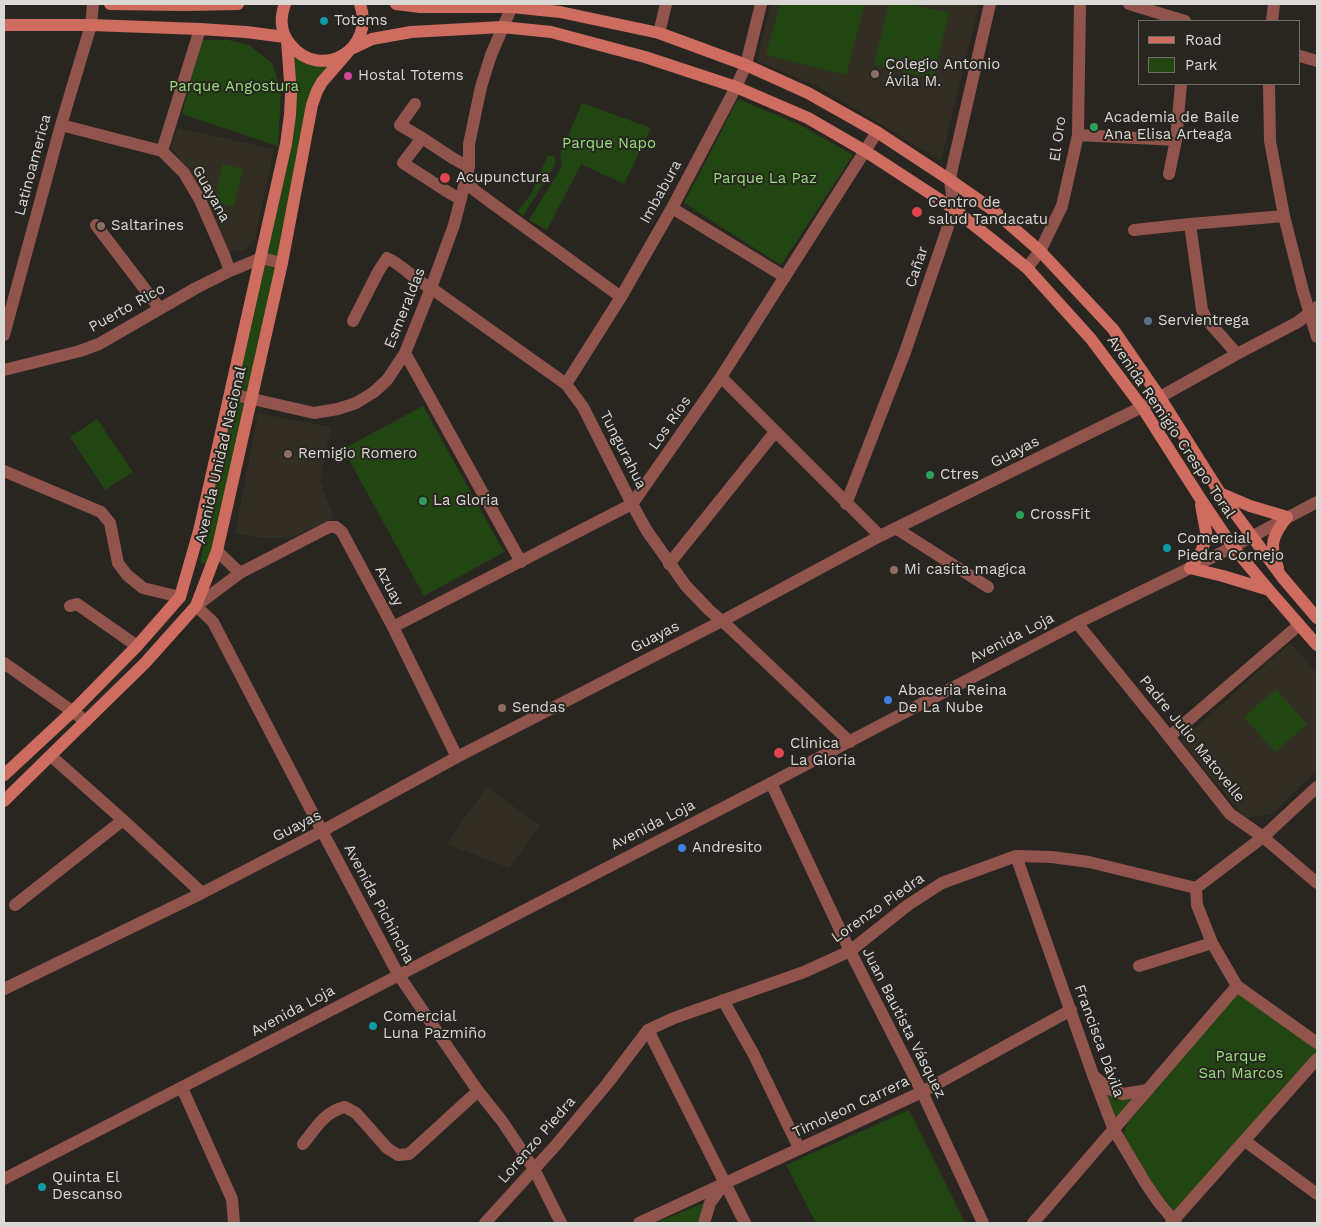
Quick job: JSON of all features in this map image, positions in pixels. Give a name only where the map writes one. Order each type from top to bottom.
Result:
[{"type":"main road","points":[[110,4],[238,4]]},
{"type":"main road","name":"Avenida Unidad Nacional","points":[[4,775],[73,711],[138,646],[180,597],[198,538],[283,159],[290,115],[291,94],[282,17],[285,4]]},
{"type":"main road","points":[[350,50],[360,36],[363,23],[360,4]]},
{"type":"main road","name":"Avenida Remigio Crespo Toral","points":[[396,4],[420,7],[512,5],[560,12],[659,33],[746,65],[808,93],[877,132],[950,180],[993,210],[1040,251],[1113,329],[1159,396],[1220,493],[1251,537],[1317,618]]},
{"type":"main road","points":[[4,25],[200,29],[246,32],[286,39]]},
{"type":"main road","name":"Avenida Remigio Crespo Toral","points":[[286,39],[304,57],[327,61],[338,58],[372,40],[411,32],[502,27],[551,32],[645,57],[736,87],[808,118],[865,151],[954,209],[1027,268],[1091,339],[1142,407],[1233,547],[1317,645]]},
{"type":"main road","name":"Avenida Unidad Nacional","points":[[4,801],[145,664],[196,606],[216,551],[282,263],[312,105],[322,82],[350,50]]},
{"type":"main road","points":[[1220,493],[1250,506],[1287,517],[1277,530],[1273,543],[1274,557],[1282,577]]},
{"type":"main road","points":[[1200,498],[1207,537],[1200,554],[1190,568],[1269,590]]},
{"type":"main road","name":"Avenida Pichincha","points":[[180,597],[196,606]]},
{"type":"street","name":"Latinoamerica","points":[[5,329],[61,125],[91,26],[93,4]]},
{"type":"street","points":[[659,33],[666,4]]},
{"type":"street","name":"Imbabura","points":[[566,384],[621,297],[672,208],[736,87],[746,65],[761,4]]},
{"type":"street","name":"Cañar","points":[[846,504],[905,352],[954,209],[950,180],[990,4]]},
{"type":"street","name":"El Oro","points":[[1027,268],[1040,251],[1062,206],[1078,135],[1080,4]]},
{"type":"street","points":[[1129,4],[1182,20]]},
{"type":"street","points":[[1272,20],[1274,4]]},
{"type":"street","name":"Esmeraldas","points":[[231,394],[314,413],[338,409],[356,403],[374,392],[387,380],[405,353],[454,225],[468,173],[470,144],[481,87],[502,27],[512,5]]},
{"type":"street","points":[[61,125],[162,151],[200,29]]},
{"type":"street","points":[[1301,56],[1317,62]]},
{"type":"street","points":[[1169,174],[1176,140],[1181,85]]},
{"type":"street","points":[[1269,85],[1270,141],[1284,216],[1313,310],[1317,337]]},
{"type":"street","points":[[415,104],[400,125],[454,158],[468,173],[473,189],[621,297]]},
{"type":"street","name":"Los Ríos","points":[[393,627],[632,504],[721,377],[877,132]]},
{"type":"street","points":[[1078,135],[1176,140]]},
{"type":"street","points":[[422,138],[403,163],[461,199]]},
{"type":"street","name":"Guayana","points":[[162,151],[184,173],[200,200],[230,271]]},
{"type":"street","points":[[672,208],[785,277]]},
{"type":"street","points":[[1134,230],[1284,216]]},
{"type":"street","points":[[1190,224],[1202,310],[1207,320],[1237,354]]},
{"type":"street","points":[[96,225],[160,309]]},
{"type":"street","points":[[261,258],[282,263]]},
{"type":"street","name":"Puerto Rico","points":[[4,370],[80,352],[99,344],[230,271],[261,258]]},
{"type":"street","name":"Tungurahua","points":[[353,321],[387,258],[394,261],[424,285],[431,288],[566,384],[583,407],[647,531],[686,586],[709,610],[850,742]]},
{"type":"street","name":"Guayas","points":[[4,989],[202,893],[322,832],[457,757],[722,621],[880,536],[1142,407],[1159,396],[1298,322],[1313,310]]},
{"type":"street","points":[[405,353],[521,562]]},
{"type":"street","points":[[721,377],[880,536]]},
{"type":"street","points":[[669,564],[775,432]]},
{"type":"street","points":[[4,471],[101,512],[110,523],[118,562],[127,575],[144,588],[180,597]]},
{"type":"street","name":"Avenida Loja","points":[[4,1179],[771,783],[836,747],[850,742],[1077,623],[1233,547],[1317,502]]},
{"type":"street","name":"Azuay","points":[[196,606],[240,573],[330,528],[336,527],[342,532],[393,627],[457,757]]},
{"type":"street","points":[[897,529],[988,587]]},
{"type":"street","points":[[216,551],[240,573]]},
{"type":"street","points":[[70,606],[77,604],[138,646]]},
{"type":"street","name":"Avenida Pichincha","points":[[196,606],[213,622],[398,974],[534,1169],[561,1223]]},
{"type":"street","name":"Padre Julio Matovelle","points":[[1077,623],[1170,736],[1230,814],[1263,837],[1317,884]]},
{"type":"street","points":[[1170,736],[1300,625]]},
{"type":"street","points":[[4,663],[86,721]]},
{"type":"street","points":[[51,756],[202,893]]},
{"type":"street","name":"Juan Bautista Vásquez","points":[[771,783],[850,951],[922,1092],[984,1223]]},
{"type":"street","points":[[1317,787],[1263,837],[1196,888],[1197,905],[1212,943],[1237,986],[1317,1043]]},
{"type":"street","points":[[14,905],[123,820]]},
{"type":"street","name":"Lorenzo Piedra","points":[[485,1223],[556,1145],[648,1030],[674,1018],[804,972],[850,951],[908,905],[942,883],[1016,856],[1052,857],[1089,862],[1196,888]]},
{"type":"street","name":"Francisca Dávila","points":[[1016,856],[1093,1076],[1114,1130],[1146,1184],[1174,1222]]},
{"type":"street","points":[[1139,966],[1212,943]]},
{"type":"street","points":[[1033,1223],[1237,986]]},
{"type":"street","points":[[724,1000],[754,1055],[799,1148]]},
{"type":"street","name":"Timoleon Carrera","points":[[639,1223],[922,1092],[1071,1010]]},
{"type":"street","points":[[648,1030],[745,1223]]},
{"type":"street","points":[[1174,1222],[1317,1060]]},
{"type":"street","points":[[1093,1076],[1109,1089],[1123,1094],[1148,1090]]},
{"type":"street","points":[[182,1088],[232,1199],[234,1223]]},
{"type":"street","points":[[303,1144],[322,1119],[336,1109],[345,1107],[356,1113],[387,1148],[398,1155],[409,1154],[478,1090]]},
{"type":"street","points":[[1245,1140],[1317,1194]]},
{"type":"street","points":[[704,1223],[710,1203],[725,1183]]},
{"type":"shaded area","name":"Colegio Antonio Ávila M.","points":[[771,4],[979,4],[941,161],[819,87],[757,61]]},
{"type":"shaded area","points":[[178,128],[274,149],[255,240],[242,251],[229,251],[212,221],[201,189],[171,147]]},
{"type":"shaded area","name":"Remigio Romero","points":[[258,413],[331,427],[320,481],[334,518],[290,538],[262,538],[235,534]]},
{"type":"shaded area","points":[[1290,643],[1317,673],[1317,770],[1272,814],[1245,818],[1181,741]]},
{"type":"shaded area","points":[[487,787],[540,826],[509,868],[446,844]]},
{"type":"green space","points":[[780,4],[865,4],[846,75],[766,55]]},
{"type":"green space","points":[[889,4],[909,4],[949,13],[933,79],[874,65]]},
{"type":"green space","name":"Parque Angostura","points":[[201,40],[228,40],[249,45],[272,63],[281,91],[278,146],[182,114]]},
{"type":"green space","points":[[290,45],[334,62],[324,75],[280,261],[263,258],[281,188]]},
{"type":"green space","name":"Parque La Paz","points":[[738,99],[800,125],[853,155],[781,265],[684,203]]},
{"type":"green space","name":"Parque Napo","points":[[582,103],[651,128],[624,184],[581,164],[547,230],[529,220],[562,166],[560,154]]},
{"type":"green space","points":[[548,155],[555,157],[555,165],[523,216],[518,211],[531,194]]},
{"type":"green space","points":[[223,164],[243,169],[234,207],[214,201]]},
{"type":"green space","points":[[263,260],[279,264],[250,396],[233,393]]},
{"type":"green space","points":[[231,394],[251,398],[212,565],[200,563],[206,534],[199,531]]},
{"type":"green space","name":"La Gloria","points":[[423,406],[504,552],[424,596],[343,449]]},
{"type":"green space","points":[[97,419],[133,472],[105,490],[70,437]]},
{"type":"green space","points":[[1276,689],[1307,724],[1275,752],[1244,717]]},
{"type":"green space","name":"Parque San Marcos","points":[[1237,992],[1317,1050],[1317,1054],[1176,1214],[1151,1181],[1124,1135],[1125,1130],[1128,1123]]},
{"type":"green space","points":[[1100,1086],[1141,1094],[1115,1123]]},
{"type":"green space","points":[[909,1110],[965,1223],[816,1223],[786,1165]]},
{"type":"green space","points":[[704,1203],[698,1223],[655,1223]]},
{"type":"place","name":"Totems","points":[[324,21]]},
{"type":"place","name":"Colegio Antonio Ávila M.","points":[[875,74]]},
{"type":"place","name":"Hostal Totems","points":[[348,76]]},
{"type":"place","name":"Academia de Baile Ana Elisa Arteaga","points":[[1094,127]]},
{"type":"place","name":"Acupunctura","points":[[445,178]]},
{"type":"place","name":"Centro de salud Tandacatu","points":[[917,212]]},
{"type":"place","name":"Saltarines","points":[[101,226]]},
{"type":"place","name":"Servientrega","points":[[1148,321]]},
{"type":"place","name":"Remigio Romero","points":[[288,454]]},
{"type":"place","name":"Ctres","points":[[930,475]]},
{"type":"place","name":"La Gloria","points":[[423,501]]},
{"type":"place","name":"CrossFit","points":[[1020,515]]},
{"type":"place","name":"Comercial Piedra Cornejo","points":[[1167,548]]},
{"type":"place","name":"Mi casita magica","points":[[894,570]]},
{"type":"place","name":"Abaceria Reina De La Nube","points":[[888,700]]},
{"type":"place","name":"Sendas","points":[[502,708]]},
{"type":"place","name":"Clinica La Gloria","points":[[779,753]]},
{"type":"place","name":"Andresito","points":[[682,848]]},
{"type":"place","name":"Comercial Luna Pazmiño","points":[[373,1026]]},
{"type":"place","name":"Quinta El Descanso","points":[[42,1187]]}]
